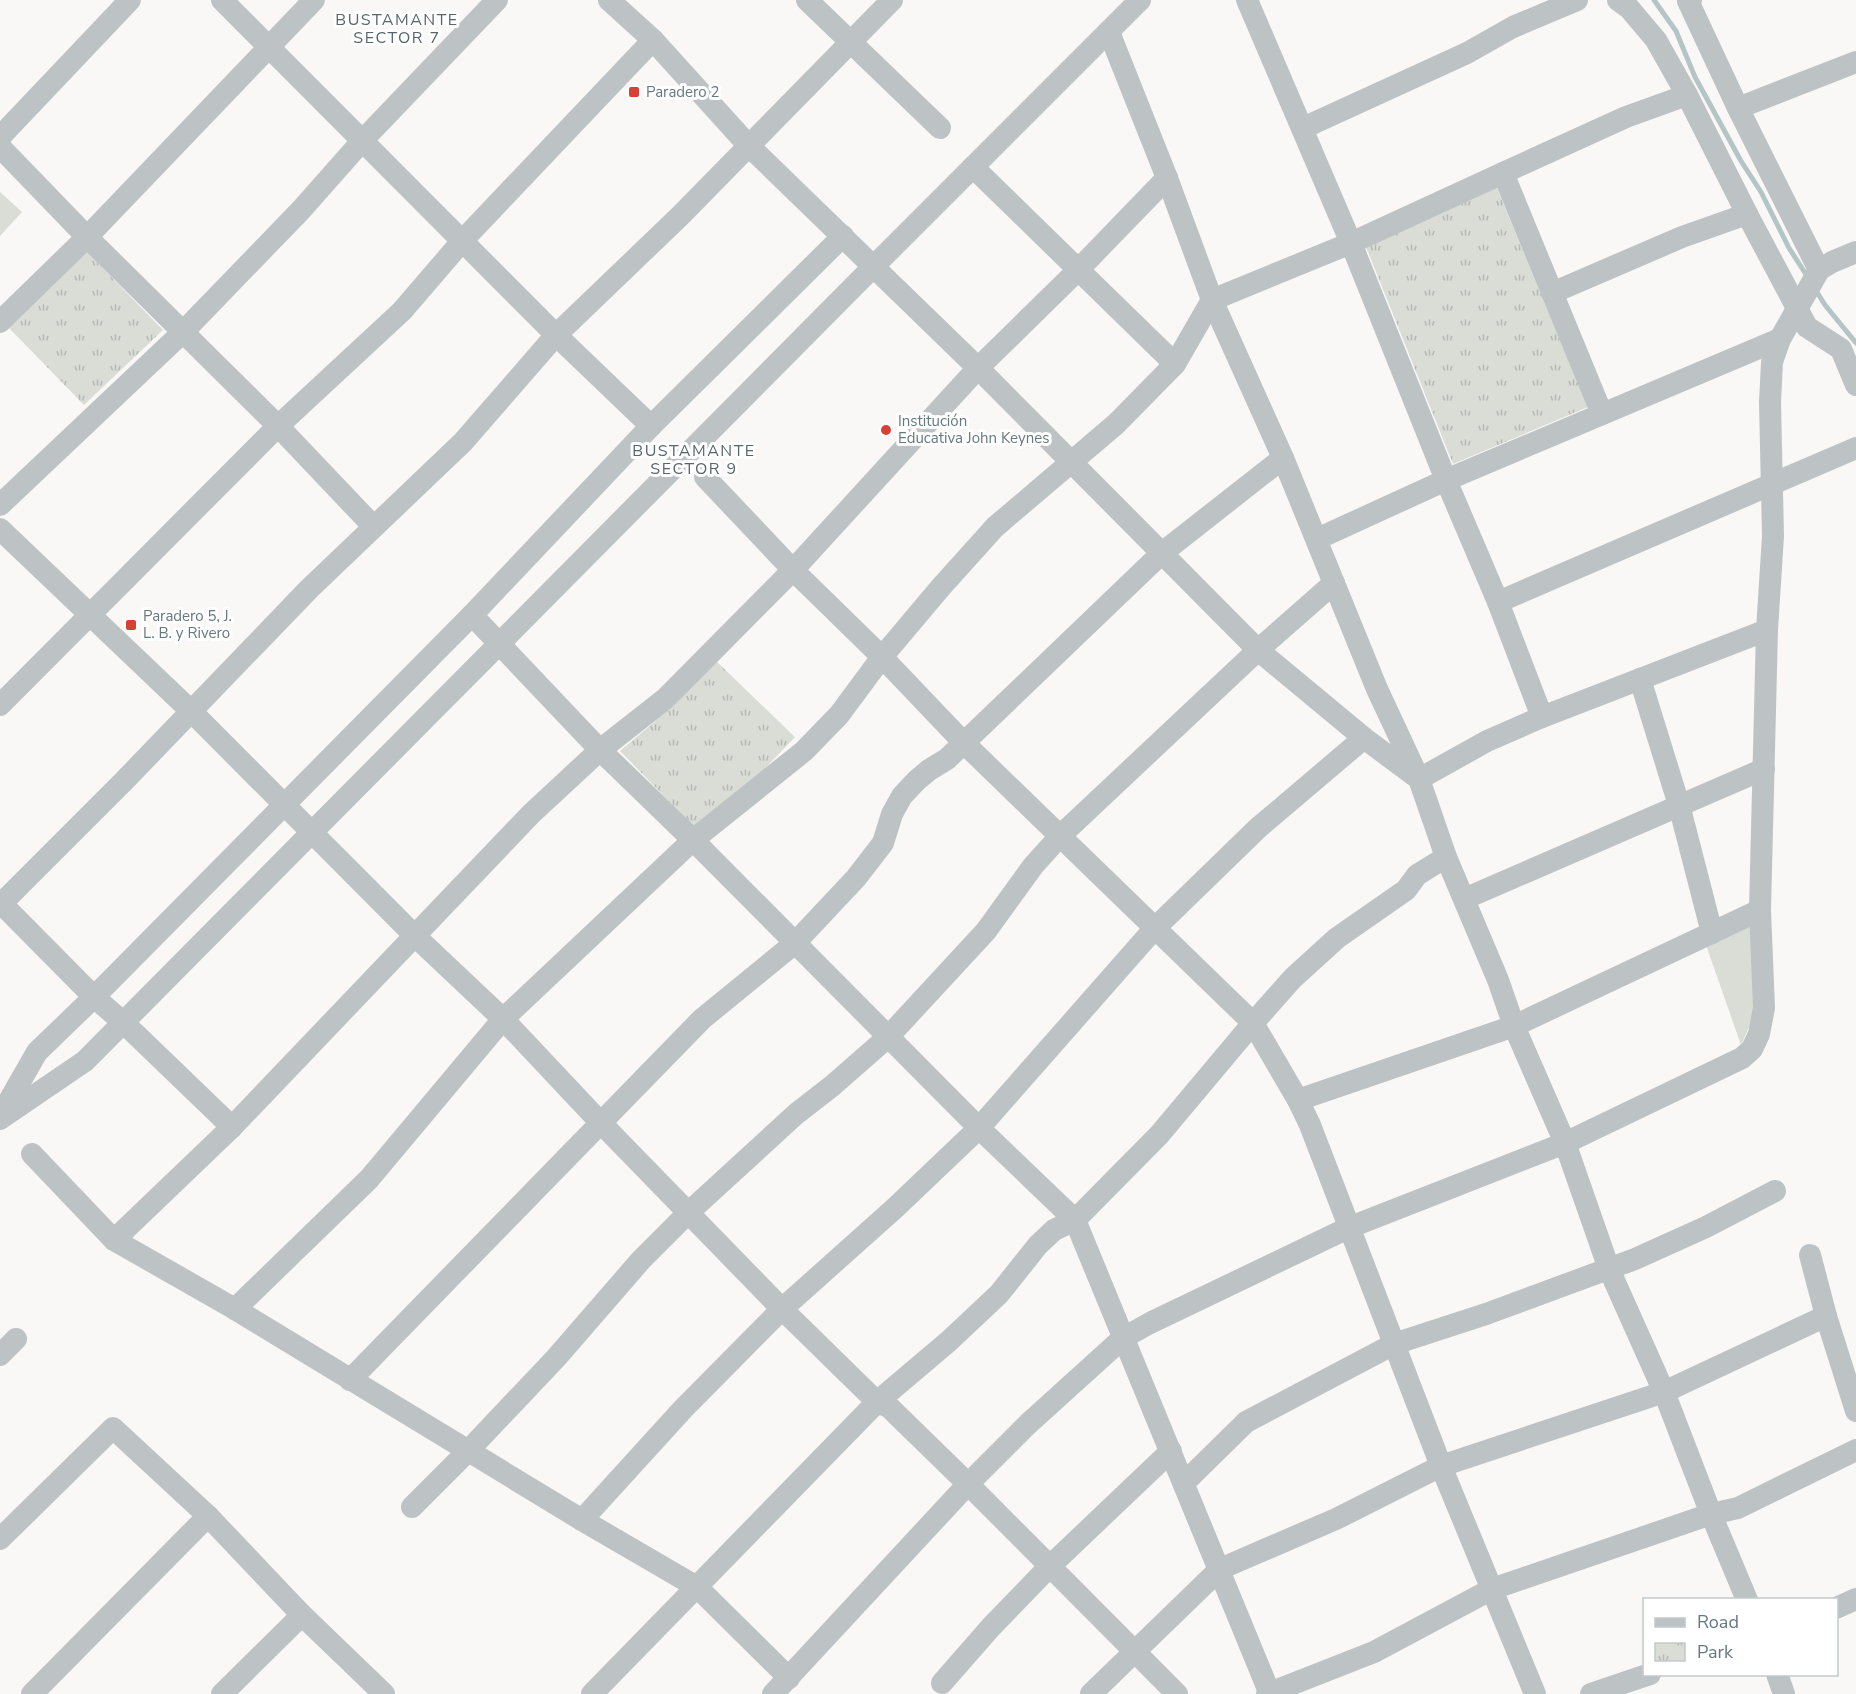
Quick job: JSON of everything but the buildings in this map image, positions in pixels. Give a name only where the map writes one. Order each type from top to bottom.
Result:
[{"type":"street","points":[[0,136],[130,0]]},
{"type":"street","points":[[222,0],[556,335],[651,426]]},
{"type":"street","points":[[0,322],[87,237],[314,0]]},
{"type":"street","points":[[0,505],[183,332],[301,210],[362,141],[497,0]]},
{"type":"street","points":[[609,0],[653,40],[748,145],[978,368],[1258,650],[1364,738],[1419,779]]},
{"type":"street","points":[[807,0],[940,128]]},
{"type":"street","points":[[232,1127],[94,997],[1,903],[123,782],[309,589],[463,442],[556,335],[680,216],[892,0]]},
{"type":"street","points":[[0,1118],[85,1061],[124,1023],[1140,0]]},
{"type":"street","points":[[1247,0],[1351,243],[1446,480],[1498,602],[1542,717]]},
{"type":"street","points":[[1303,128],[1467,53],[1513,27],[1577,0]]},
{"type":"street","points":[[1617,0],[1629,8],[1656,40],[1687,95],[1807,327],[1841,350],[1856,385]]},
{"type":"street","points":[[1691,0],[1688,2],[1818,270]]},
{"type":"street","points":[[1109,32],[1212,300],[1283,458],[1377,689],[1419,779],[1446,857],[1565,1143],[1609,1269],[1664,1392],[1747,1598]]},
{"type":"street","points":[[0,705],[278,426],[402,310],[463,240],[653,40]]},
{"type":"street","points":[[1738,108],[1856,62]]},
{"type":"street","points":[[235,1310],[369,1179],[503,1019],[693,840],[804,751],[839,714],[882,657],[995,527],[1116,424],[1175,364],[1212,300],[1351,243],[1626,117],[1687,95]]},
{"type":"street","points":[[0,147],[87,237],[278,426],[374,527]]},
{"type":"street","points":[[973,167],[1175,364]]},
{"type":"street","points":[[1503,173],[1602,414]]},
{"type":"street","points":[[114,1240],[232,1127],[531,814],[600,750],[664,699],[793,570],[978,368],[1167,178]]},
{"type":"street","points":[[1552,293],[1682,237],[1747,214]]},
{"type":"street","points":[[0,1118],[38,1052],[472,615],[651,426],[843,236]]},
{"type":"street","points":[[774,1694],[968,1484],[1028,1425],[1124,1338],[1161,1317],[1348,1228],[1565,1143],[1742,1058],[1752,1049],[1759,1034],[1764,1008],[1761,910],[1767,630],[1773,536],[1770,402],[1772,363],[1780,339],[1818,270],[1856,252]]},
{"type":"street","points":[[1317,539],[1446,480],[1780,339]]},
{"type":"street","points":[[1498,602],[1856,448]]},
{"type":"street","points":[[350,1380],[702,1019],[795,943],[856,878],[883,843],[892,814],[902,796],[916,781],[947,759],[1162,553],[1283,458]]},
{"type":"street","points":[[705,477],[793,570],[882,657],[964,743],[1253,1023],[1310,1125],[1442,1467],[1535,1694]]},
{"type":"street","points":[[0,529],[191,711],[415,936],[503,1019],[782,1309],[877,1402],[889,1407],[1177,1694]]},
{"type":"street","points":[[412,1506],[468,1451],[555,1358],[641,1260],[689,1212],[796,1114],[888,1037],[986,931],[1033,866],[1060,836],[1258,650],[1334,583]]},
{"type":"street","points":[[472,615],[600,750],[693,840],[979,1128],[1075,1220],[1220,1569],[1269,1694],[1374,1652],[1492,1589],[1711,1514],[1738,1508],[1856,1450]]},
{"type":"street","points":[[1419,779],[1487,741],[1542,717],[1767,630]]},
{"type":"street","points":[[1640,680],[1679,805],[1712,933]]},
{"type":"street","points":[[582,1520],[683,1409],[782,1309],[895,1208],[979,1128],[1154,929],[1258,828],[1364,738]]},
{"type":"street","points":[[1464,899],[1764,769]]},
{"type":"street","points":[[592,1694],[877,1402],[949,1341],[999,1294],[1038,1245],[1054,1230],[1075,1220],[1159,1135],[1293,978],[1337,938],[1406,890],[1417,875],[1446,857]]},
{"type":"street","points":[[1298,1100],[1515,1026],[1761,910]]},
{"type":"street","points":[[32,1154],[114,1240],[697,1587],[789,1678]]},
{"type":"street","points":[[1184,1483],[1246,1422],[1394,1344],[1486,1314],[1635,1259],[1706,1227],[1775,1191]]},
{"type":"street","points":[[1810,1255],[1826,1316],[1856,1411]]},
{"type":"street","points":[[1091,1694],[1220,1569],[1336,1519],[1442,1467],[1664,1392],[1826,1316]]},
{"type":"street","points":[[0,1355],[16,1339]]},
{"type":"street","points":[[0,1539],[113,1428],[208,1516],[302,1615],[384,1694]]},
{"type":"street","points":[[942,1683],[991,1627],[1050,1567],[1171,1451]]},
{"type":"street","points":[[32,1694],[208,1516]]},
{"type":"street","points":[[1838,1607],[1856,1599]]},
{"type":"street","points":[[222,1694],[302,1615]]},
{"type":"street","points":[[1591,1694],[1644,1676]]},
{"type":"street","points":[[1778,1676],[1784,1694]]},
{"type":"green space","points":[[1496,186],[1588,407],[1453,464],[1366,247]]},
{"type":"green space","points":[[0,192],[22,212],[0,236]]},
{"type":"green space","points":[[87,252],[163,330],[84,405],[9,328]]},
{"type":"green space","points":[[715,660],[795,737],[753,781],[697,830],[620,751],[672,707]]},
{"type":"green space","points":[[1754,922],[1754,1016],[1741,1045],[1706,945]]},
{"type":"waterway","points":[[1654,0],[1676,31],[1695,77],[1741,161],[1761,192],[1789,248],[1809,279]]},
{"type":"waterway","points":[[1815,289],[1856,343]]},
{"type":"place","name":"Paradero 2","points":[[634,92]]},
{"type":"place","name":"Institución Educativa John Keynes","points":[[886,430]]},
{"type":"place","name":"Paradero 5, J. L. B. y Rivero","points":[[131,625]]},
{"type":"district","name":"BUSTAMANTE SECTOR 7","points":[[397,29]]},
{"type":"district","name":"BUSTAMANTE SECTOR 9","points":[[694,460]]}]
